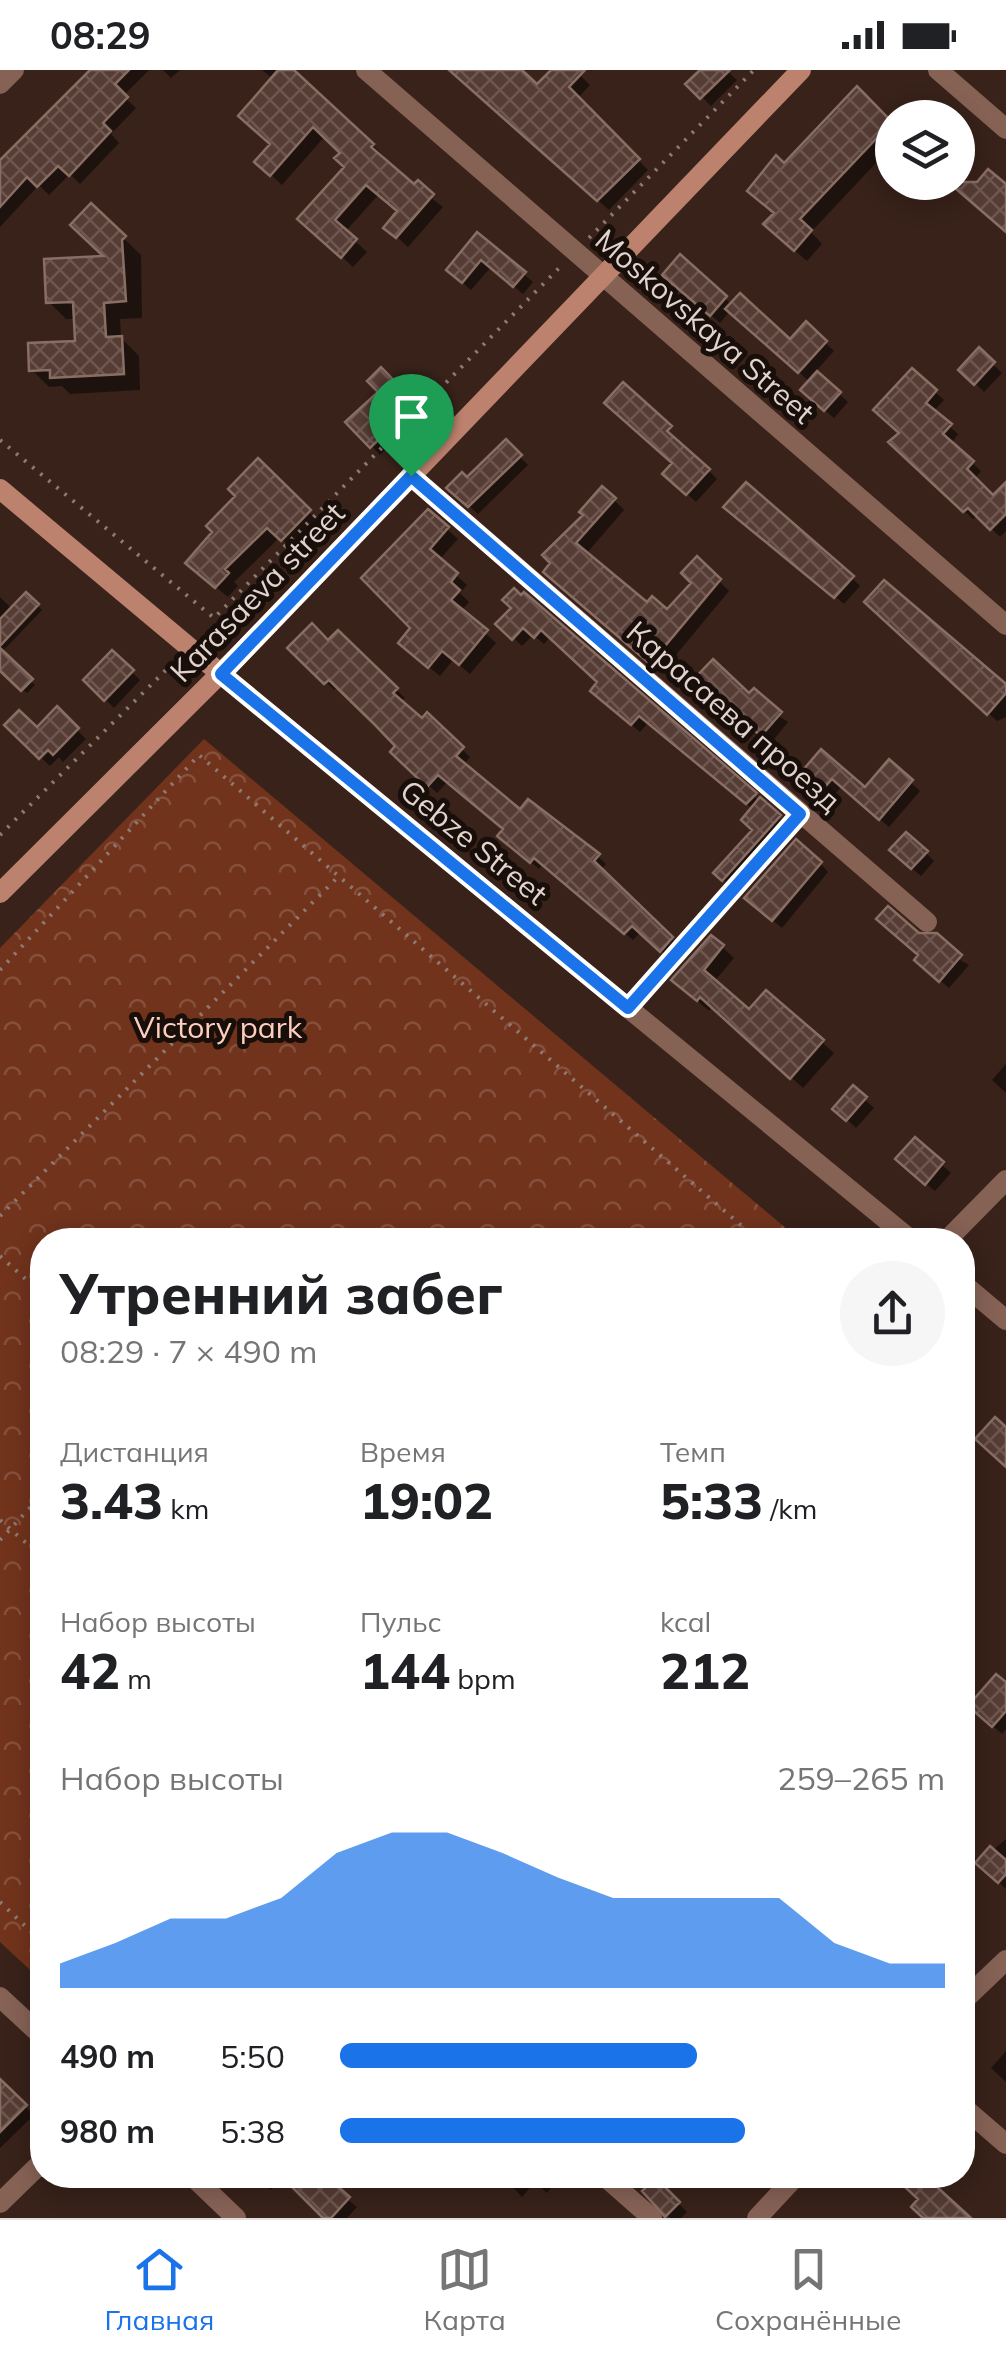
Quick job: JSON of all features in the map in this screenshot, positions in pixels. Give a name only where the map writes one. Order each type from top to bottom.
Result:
[{"type":"main road","name":"Karasaeva street","points":[[0,893],[221,674],[801,70]]},
{"type":"main road","name":"Gebze Street","points":[[0,489],[221,674]]},
{"type":"street","points":[[0,84],[14,70]]},
{"type":"street","name":"Moskovskaya Street","points":[[366,70],[1006,625]]},
{"type":"street","points":[[938,70],[1006,129]]},
{"type":"street","name":"Карасаева проезд","points":[[411,476],[928,922]]},
{"type":"street","name":"Gebze Street","points":[[221,674],[896,1228]]},
{"type":"street","points":[[628,1008],[800,814]]},
{"type":"street","points":[[959,1228],[1006,1180]]},
{"type":"street","points":[[975,1294],[1006,1320]]},
{"type":"street","points":[[975,1990],[1006,1960]]},
{"type":"street","points":[[0,1998],[30,2025]]},
{"type":"street","points":[[975,2117],[1006,2144]]},
{"type":"street","points":[[0,2203],[30,2174]]},
{"type":"street","points":[[205,2188],[236,2218]]},
{"type":"street","points":[[618,2188],[652,2218]]},
{"type":"street","points":[[756,2218],[785,2188]]},
{"type":"path","points":[[0,440],[214,618],[754,70]]},
{"type":"path","points":[[0,836],[168,667]]},
{"type":"path","points":[[0,970],[199,756],[744,1228]]},
{"type":"path","points":[[0,1216],[340,875]]},
{"type":"path","points":[[0,1256],[30,1283]]},
{"type":"path","points":[[0,1540],[30,1508]]},
{"type":"path","points":[[0,1520],[30,1546]]},
{"type":"path","points":[[0,1902],[30,1931]]},
{"type":"green space","name":"Victory park","points":[[204,739],[786,1228],[30,1228],[30,1970],[0,1942],[0,948]]},
{"type":"building","points":[[90,70],[129,70],[115,84],[128,97],[103,123],[111,131],[69,176],[58,166],[37,187],[27,177],[0,207],[0,160]]},
{"type":"building","points":[[278,70],[294,70],[374,144],[371,147],[414,184],[418,180],[434,194],[396,238],[383,228],[397,211],[366,185],[335,220],[357,239],[341,258],[297,219],[344,167],[334,158],[340,153],[313,127],[270,176],[254,162],[270,144],[238,116]]},
{"type":"building","points":[[449,70],[522,70],[537,84],[551,70],[585,70],[569,87],[640,159],[597,201]]},
{"type":"building","points":[[700,70],[730,70],[700,99],[685,84]]},
{"type":"building","points":[[857,86],[875,105],[875,140],[800,219],[812,230],[794,251],[763,224],[774,213],[747,191],[776,155],[784,163]]},
{"type":"building","points":[[988,169],[1006,184],[1006,232],[969,200],[975,200],[977,182]]},
{"type":"building","points":[[91,203],[126,236],[122,240],[126,301],[104,303],[106,337],[122,336],[124,374],[50,378],[50,370],[29,371],[28,343],[75,341],[73,302],[46,303],[44,259],[103,256],[70,225]]},
{"type":"building","points":[[477,232],[526,272],[513,287],[481,260],[462,283],[446,270]]},
{"type":"building","points":[[680,254],[727,296],[710,316],[662,275]]},
{"type":"building","points":[[740,293],[790,339],[806,321],[827,341],[798,373],[725,309]]},
{"type":"building","points":[[979,347],[995,362],[974,385],[958,370]]},
{"type":"building","points":[[381,367],[406,393],[383,416],[393,426],[370,448],[345,422],[378,392],[367,381]]},
{"type":"building","points":[[912,368],[937,390],[926,403],[952,424],[943,434],[974,461],[967,469],[993,495],[1006,482],[1006,514],[990,530],[968,508],[963,512],[888,442],[899,433],[873,410]]},
{"type":"building","points":[[817,371],[841,392],[824,411],[800,390]]},
{"type":"building","points":[[623,382],[672,426],[667,431],[710,469],[686,495],[662,474],[672,463],[604,403]]},
{"type":"building","points":[[506,439],[522,455],[468,507],[446,488],[462,472],[467,477]]},
{"type":"building","points":[[258,458],[311,510],[281,541],[267,528],[225,569],[229,573],[215,588],[185,563],[212,532],[206,526],[235,496],[228,489]]},
{"type":"building","points":[[746,482],[854,576],[834,598],[723,507]]},
{"type":"building","points":[[602,486],[616,498],[576,543],[647,602],[652,596],[667,609],[691,583],[681,573],[697,556],[721,579],[650,664],[543,572],[550,563],[542,555],[583,515],[579,512]]},
{"type":"building","points":[[428,509],[449,527],[430,549],[458,573],[451,582],[460,590],[451,600],[488,630],[459,665],[442,651],[428,668],[398,643],[410,628],[361,578]]},
{"type":"building","points":[[884,580],[1006,684],[1006,693],[987,715],[864,602]]},
{"type":"building","points":[[514,588],[521,595],[524,592],[757,793],[746,804],[639,716],[631,725],[590,691],[597,682],[541,630],[534,638],[523,628],[512,640],[495,624],[511,608],[502,600]]},
{"type":"building","points":[[26,592],[39,604],[0,646],[0,619]]},
{"type":"building","points":[[312,623],[328,640],[338,630],[398,688],[393,693],[422,718],[427,712],[464,747],[456,756],[520,809],[528,799],[600,854],[594,861],[673,937],[660,952],[632,926],[624,934],[534,858],[530,863],[497,836],[503,829],[438,775],[427,787],[390,752],[395,746],[372,722],[329,680],[324,684],[287,648]]},
{"type":"building","points":[[0,648],[33,679],[21,691],[0,671]]},
{"type":"building","points":[[112,650],[134,670],[104,701],[83,680]]},
{"type":"building","points":[[713,659],[749,693],[754,688],[782,712],[761,736],[694,679]]},
{"type":"building","points":[[57,706],[79,728],[53,755],[48,750],[39,759],[4,725],[19,710],[37,727]]},
{"type":"building","points":[[821,749],[865,787],[889,759],[913,780],[879,820],[832,779],[824,788],[803,770]]},
{"type":"building","points":[[760,797],[781,815],[722,881],[713,873],[752,830],[741,820]]},
{"type":"building","points":[[906,832],[928,851],[911,869],[889,850]]},
{"type":"building","points":[[796,839],[822,862],[772,921],[744,898]]},
{"type":"building","points":[[888,906],[919,933],[937,933],[962,955],[939,982],[914,960],[918,955],[876,919]]},
{"type":"building","points":[[711,935],[724,945],[704,970],[749,1009],[766,990],[824,1040],[790,1079],[700,997],[697,1001],[671,980]]},
{"type":"building","points":[[853,1085],[867,1097],[846,1121],[832,1109]]},
{"type":"building","points":[[915,1137],[944,1162],[925,1185],[895,1159]]},
{"type":"building","points":[[995,1417],[1006,1427],[1006,1467],[975,1439]]},
{"type":"building","points":[[996,1674],[1006,1682],[1006,1711],[992,1727],[975,1712],[975,1698]]},
{"type":"building","points":[[990,1846],[1006,1860],[1006,1874],[998,1883],[975,1863]]},
{"type":"building","points":[[0,2079],[27,2105],[0,2132]]},
{"type":"building","points":[[293,2188],[340,2188],[350,2197],[331,2218],[323,2218]]},
{"type":"building","points":[[666,2188],[680,2202],[665,2217],[642,2191]]},
{"type":"building","points":[[906,2188],[938,2188],[971,2218],[923,2218],[911,2207],[918,2199]]},
{"type":"route","points":[[411,476],[800,814],[628,1008],[221,674],[411,476]]}]
